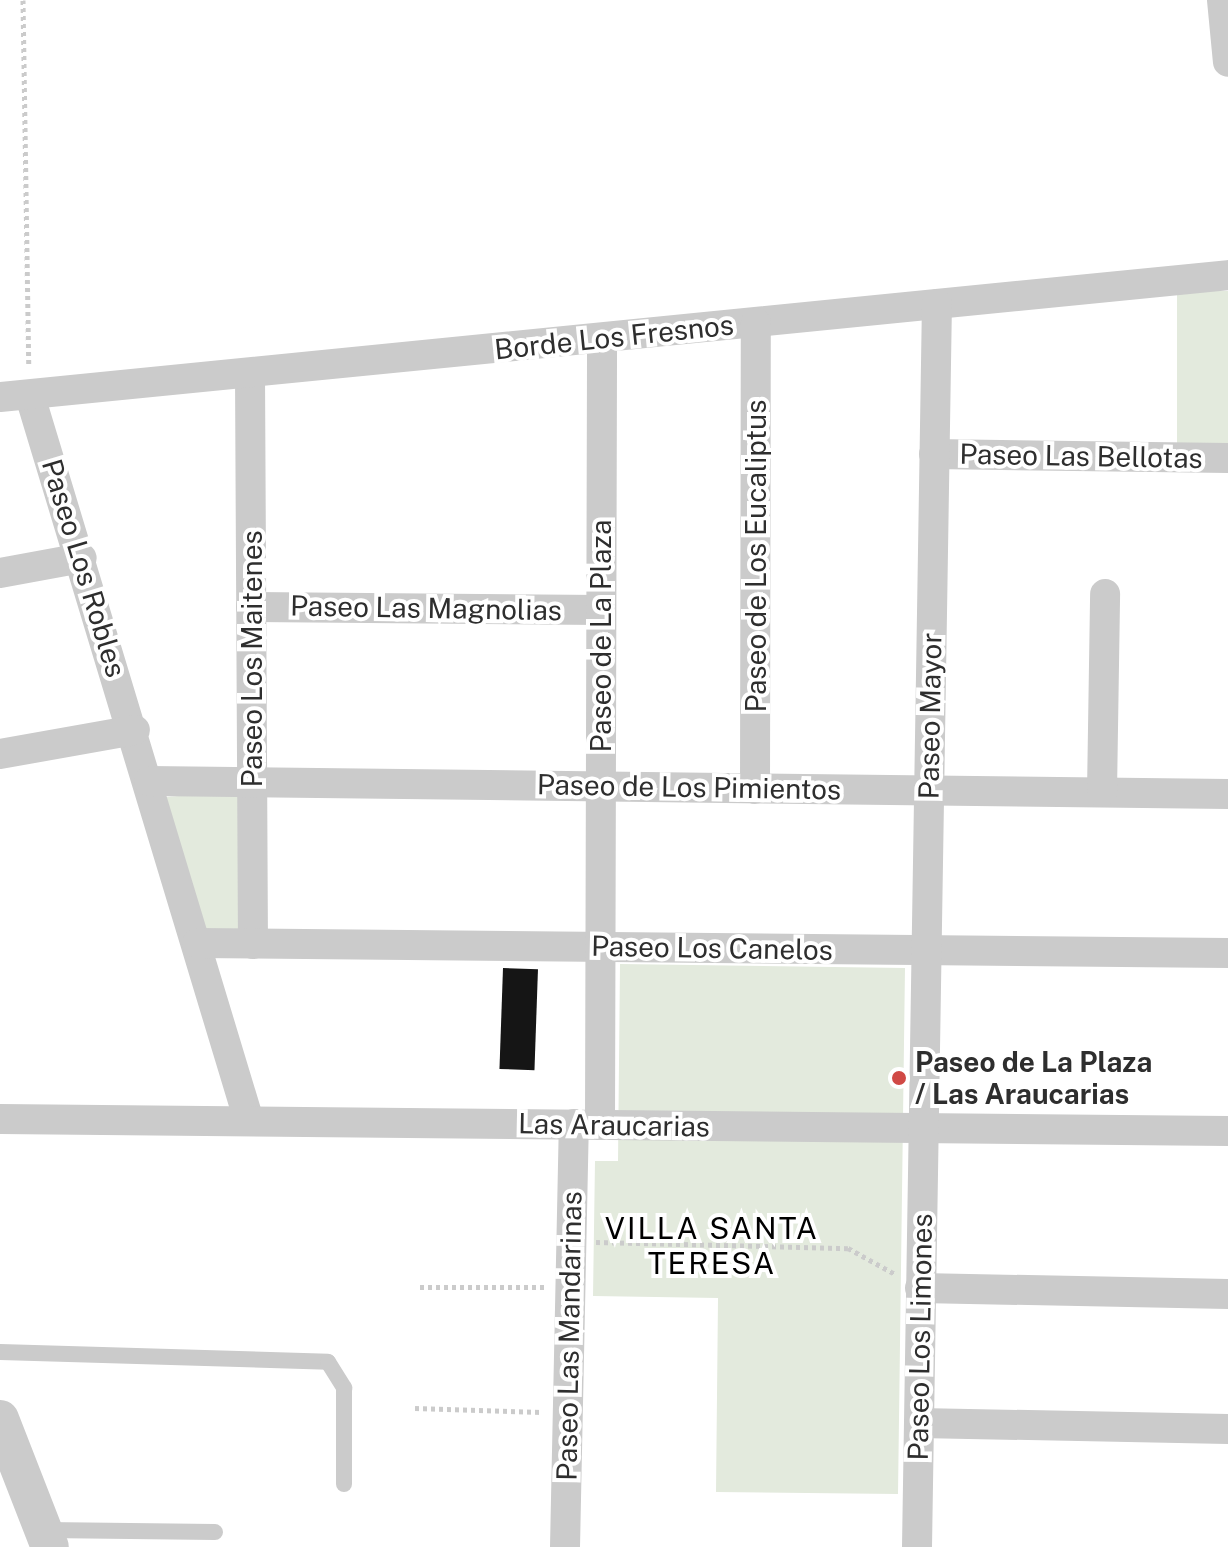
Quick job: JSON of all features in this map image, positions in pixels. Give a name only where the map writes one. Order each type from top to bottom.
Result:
[{"type":"street","points":[[1222,0],[1228,62]]},
{"type":"street","name":"Borde Los Fresnos","points":[[15,396],[1228,275]]},
{"type":"street","name":"Paseo Mayor","points":[[922,1128],[937,304]]},
{"type":"street","name":"Paseo de Los Eucaliptus","points":[[755,789],[756,323]]},
{"type":"street","name":"Paseo de La Plaza","points":[[587,1124],[600,947],[602,338]]},
{"type":"street","name":"Paseo Los Maitenes","points":[[250,374],[253,944]]},
{"type":"street","name":"Paseo Los Robles","points":[[15,396],[82,558],[249,1121]]},
{"type":"street","name":"Paseo Las Bellotas","points":[[934,454],[1228,458]]},
{"type":"street","points":[[0,573],[82,558]]},
{"type":"street","points":[[1102,792],[1105,594]]},
{"type":"street","name":"Paseo Las Magnolias","points":[[251,607],[601,610]]},
{"type":"street","points":[[0,754],[135,730]]},
{"type":"street","name":"Paseo de Los Pimientos","points":[[149,781],[1228,794]]},
{"type":"street","name":"Paseo Los Canelos","points":[[197,943],[1228,953]]},
{"type":"street","name":"Las Araucarias","points":[[0,1119],[1228,1131]]},
{"type":"street","name":"Paseo Las Mandarinas","points":[[565,1547],[571,1242],[587,1124]]},
{"type":"street","name":"Paseo Los Limones","points":[[917,1547],[922,1128]]},
{"type":"street","points":[[920,1288],[1228,1294]]},
{"type":"street","points":[[0,1419],[47,1539]]},
{"type":"street","points":[[919,1423],[1228,1429]]},
{"type":"lane","points":[[0,1352],[328,1362],[344,1388],[344,1484]]},
{"type":"lane","points":[[47,1539],[215,1532]]},
{"type":"path","points":[[15,396],[23,0]]},
{"type":"path","points":[[571,1242],[848,1248],[920,1288]]},
{"type":"path","points":[[420,1287],[570,1287]]},
{"type":"path","points":[[415,1408],[568,1413]]},
{"type":"shaded area","points":[[1177,291],[1228,291],[1228,447],[1177,447]]},
{"type":"shaded area","points":[[245,791],[247,936],[208,936],[165,797]]},
{"type":"shaded area","points":[[620,964],[905,968],[898,1494],[716,1492],[718,1298],[593,1296],[595,1161],[618,1161]]},
{"type":"building","points":[[503,968],[538,969],[534,1070],[499,1069]]},
{"type":"place","name":"Paseo de La Plaza / Las Araucarias","points":[[899,1078]]},
{"type":"district","name":"VILLA SANTA TERESA","points":[[712,1245]]}]
